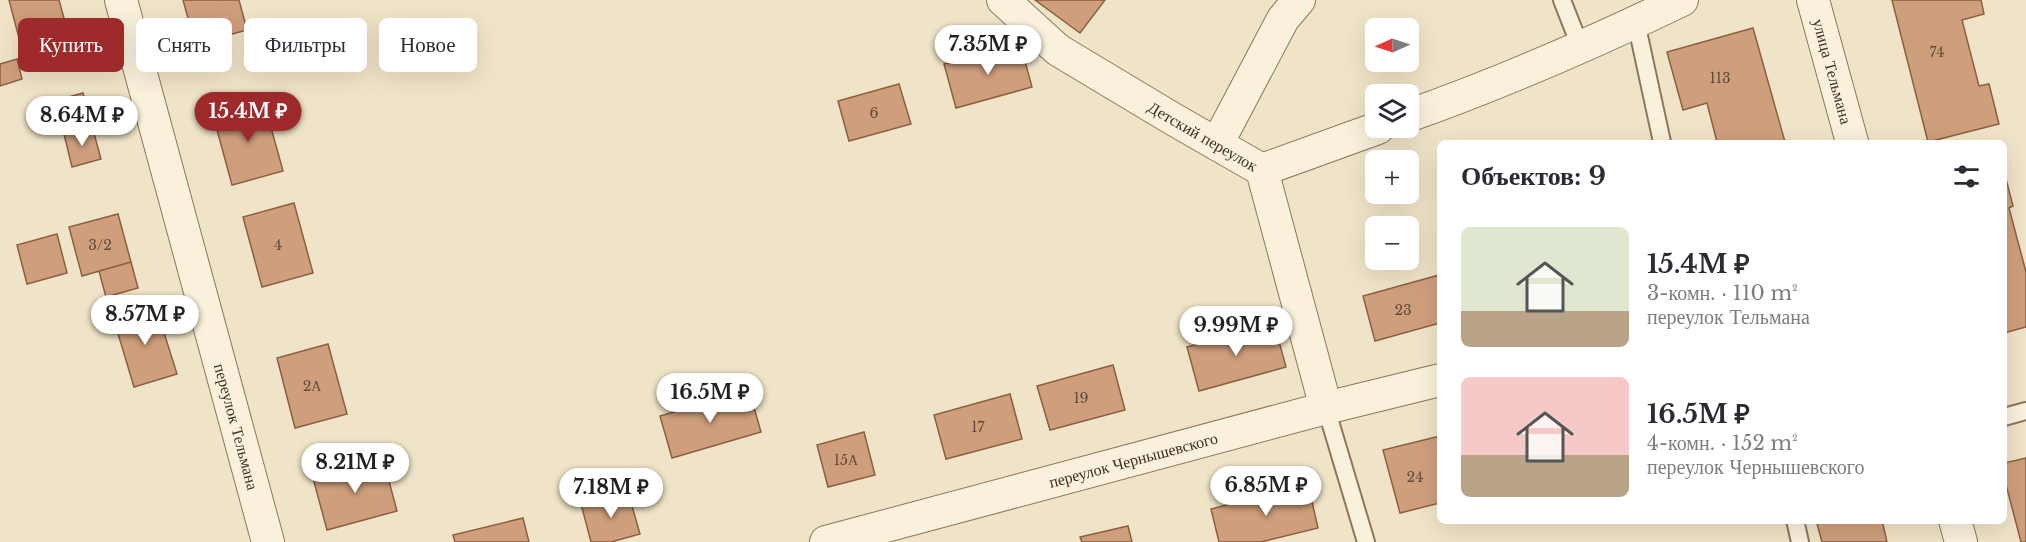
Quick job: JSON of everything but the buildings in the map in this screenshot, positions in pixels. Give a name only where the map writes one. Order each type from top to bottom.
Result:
[{"type":"street","name":"переулок Тельмана","points":[[121,0],[268,542]]},
{"type":"street","name":"Детский переулок","points":[[1003,0],[1058,50],[1262,170],[1326,408]]},
{"type":"street","points":[[1217,144],[1283,19],[1299,0]]},
{"type":"street","points":[[1419,113],[1463,97],[1682,0]]},
{"type":"street","name":"улица Тельмана","points":[[1813,0],[1851,140]]},
{"type":"street","points":[[1262,170],[1365,133]]},
{"type":"street","name":"переулок Чернышевского","points":[[826,542],[1326,408],[1437,381]]},
{"type":"street","points":[[1956,524],[1961,542]]},
{"type":"lane","points":[[1562,0],[1580,46]]},
{"type":"lane","points":[[1636,22],[1662,140]]},
{"type":"lane","points":[[1326,408],[1366,542]]},
{"type":"lane","points":[[2007,416],[2026,411]]},
{"type":"lane","points":[[1796,524],[1800,542]]}]
